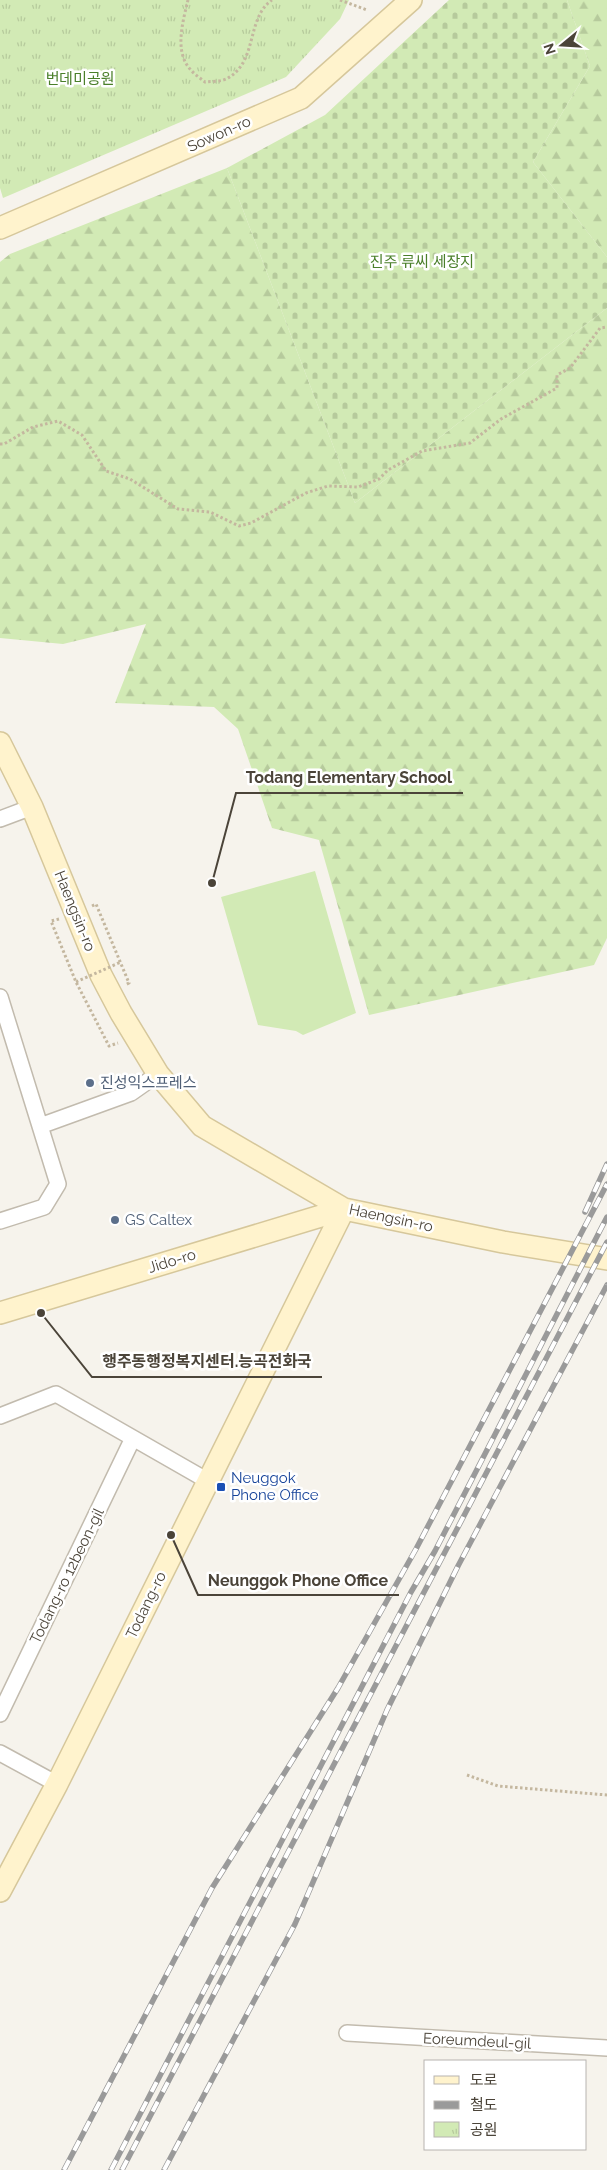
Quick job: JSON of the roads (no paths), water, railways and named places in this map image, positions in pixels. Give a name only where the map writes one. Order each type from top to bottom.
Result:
[{"type":"main road","name":"Sowon-ro","points":[[0,228],[301,98],[393,7],[411,0]]},
{"type":"main road","name":"Haengsin-ro","points":[[0,744],[32,807],[101,975],[158,1074],[202,1126],[344,1209],[503,1242],[607,1259]]},
{"type":"main road","name":"Jido-ro","points":[[0,1313],[344,1209]]},
{"type":"main road","name":"Todang-ro","points":[[0,1892],[57,1784],[344,1209]]},
{"type":"street","points":[[0,819],[32,807]]},
{"type":"street","points":[[0,997],[58,1184],[44,1208],[0,1221]]},
{"type":"street","points":[[40,1126],[131,1092],[158,1074]]},
{"type":"street","points":[[1,1415],[56,1394],[208,1481]]},
{"type":"street","name":"Todang-ro 12beon-gil","points":[[0,1714],[133,1438]]},
{"type":"street","points":[[0,1753],[57,1784]]},
{"type":"street","name":"Eoreumdeul-gil","points":[[347,2034],[607,2048]]},
{"type":"railway","points":[[585,1212],[607,1164]]},
{"type":"railway","points":[[64,2170],[212,1888],[338,1688],[416,1549],[607,1184]]},
{"type":"railway","points":[[111,2170],[411,1592],[435,1551],[607,1217]]},
{"type":"railway","points":[[122,2170],[607,1242]]},
{"type":"railway","points":[[164,2170],[295,1924],[387,1710],[458,1566],[607,1285]]},
{"type":"place","name":"Todang Elementary School","points":[[212,883]]},
{"type":"place","name":"진성익스프레스","points":[[90,1083]]},
{"type":"place","name":"GS Caltex","points":[[115,1220]]},
{"type":"place","name":"행주동행정복지센터.능곡전화국","points":[[41,1313]]},
{"type":"place","name":"Neuggok Phone Office","points":[[221,1487]]},
{"type":"place","name":"Neunggok Phone Office","points":[[171,1535]]},
{"type":"park label","name":"번데미공원","points":[[80,79]]},
{"type":"park label","name":"진주 류씨 세장지","points":[[422,262]]}]
